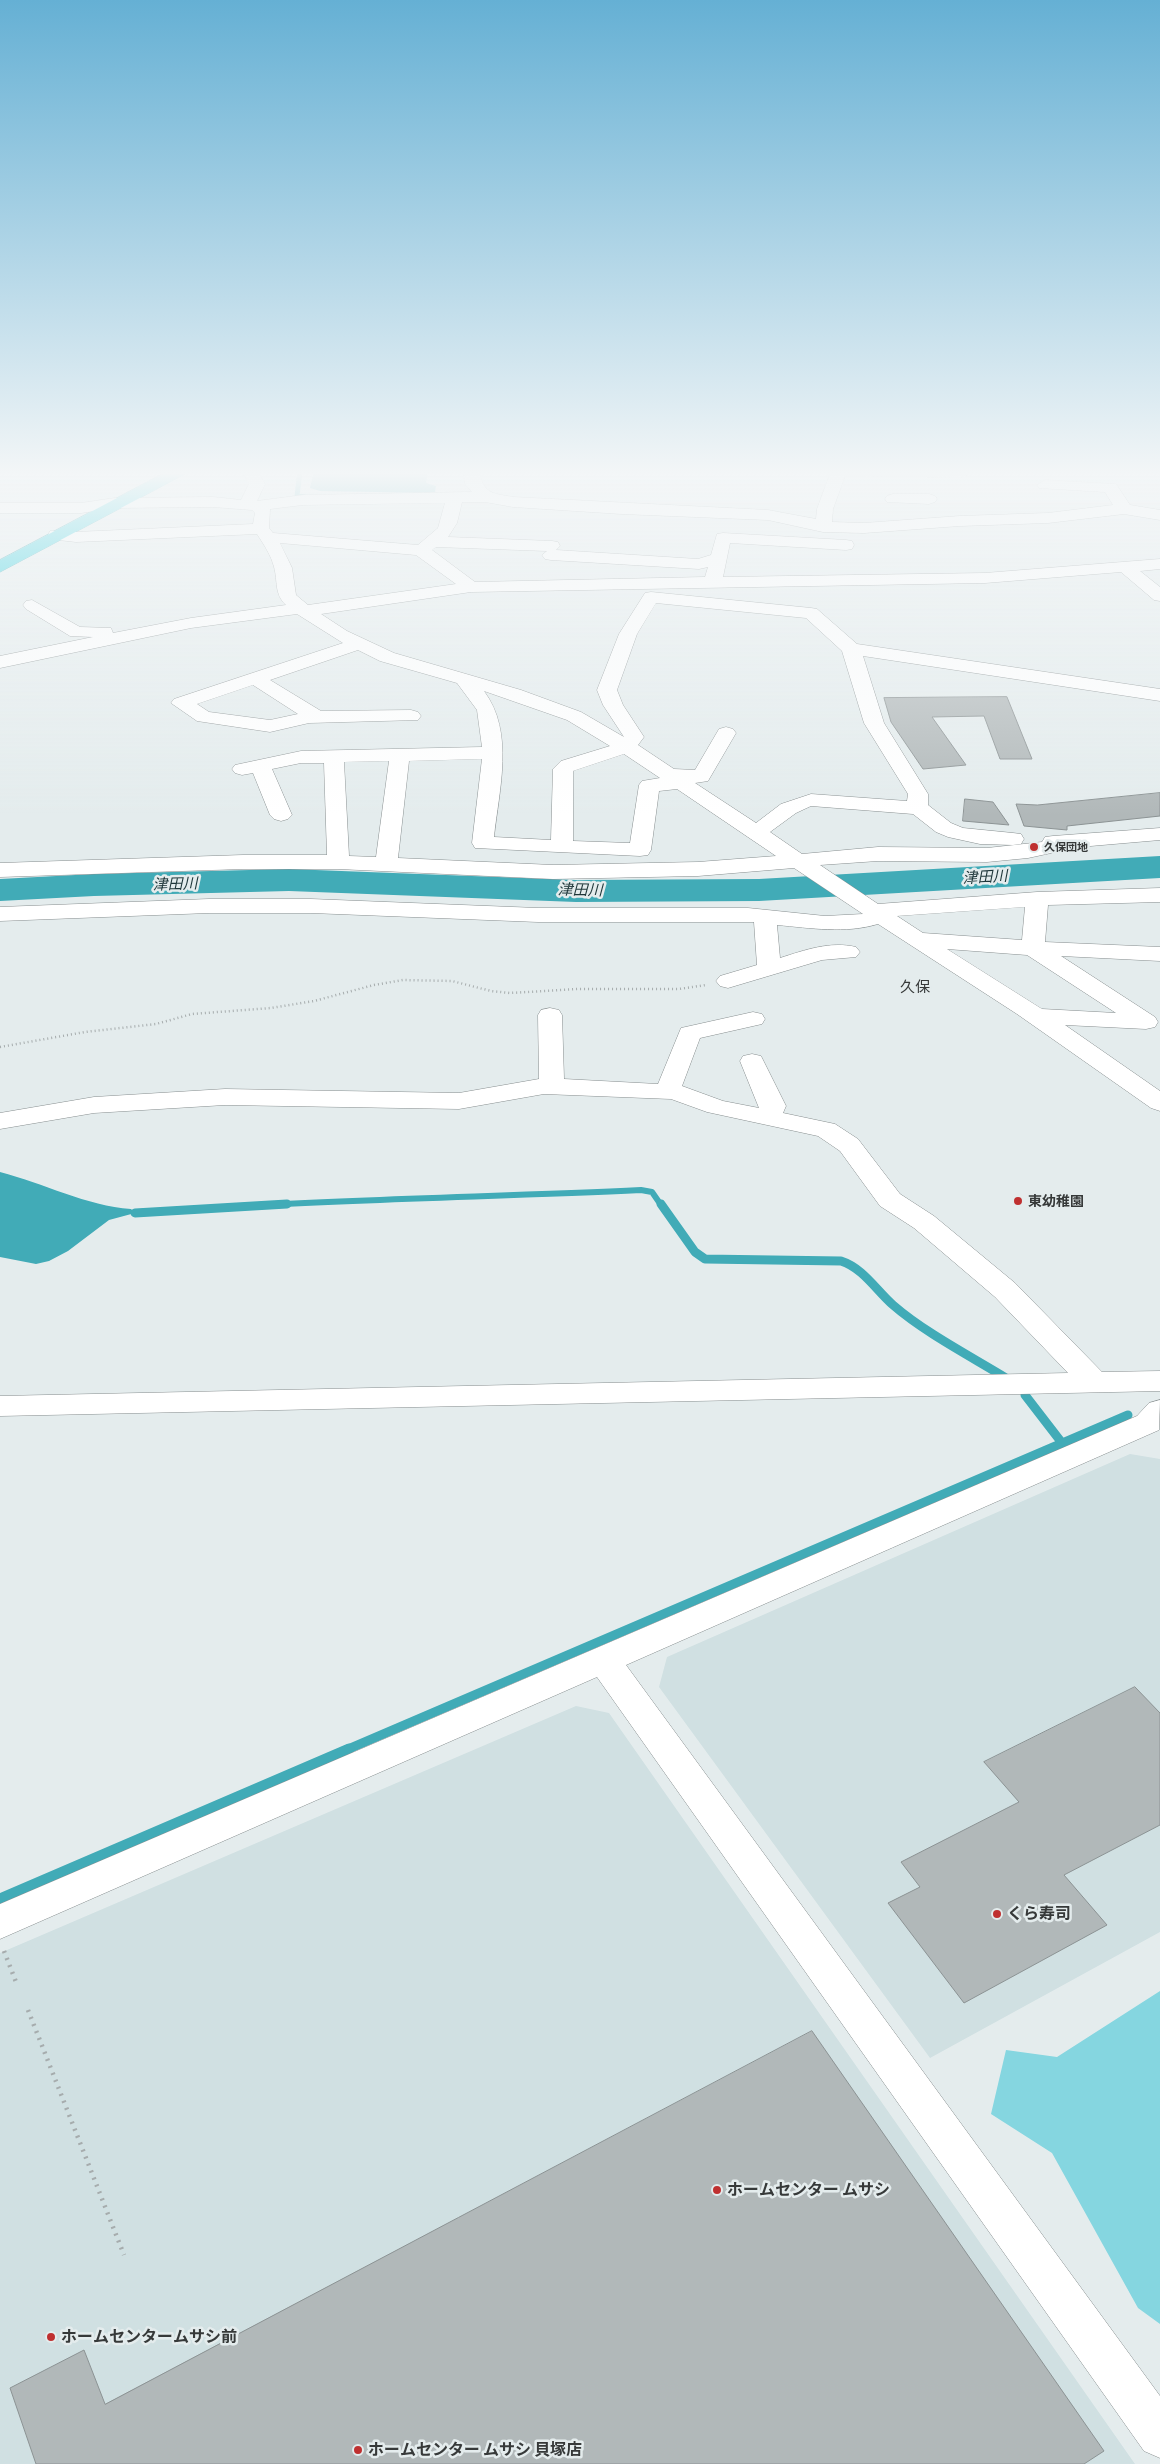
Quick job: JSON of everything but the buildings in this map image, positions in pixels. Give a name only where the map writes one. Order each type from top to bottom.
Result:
[{"type":"street","points":[[285,586],[288,597],[302,609],[357,644],[387,657],[514,694],[574,716],[627,747],[916,939],[1036,1016],[1157,1098]]},
{"type":"street","points":[[0,662],[191,623],[471,587],[505,586]]},
{"type":"street","points":[[571,586],[651,597],[811,613],[851,649],[874,723],[918,794],[917,808]]},
{"type":"street","points":[[811,613],[816,586]]},
{"type":"street","points":[[1148,586],[1160,596]]},
{"type":"street","points":[[562,846],[563,769],[568,765],[627,747],[634,737],[613,705],[607,690],[628,634],[651,597]]},
{"type":"street","points":[[32,605],[76,632],[108,632],[117,638]]},
{"type":"street","points":[[357,644],[180,703],[204,717],[270,726],[317,717],[411,716]]},
{"type":"street","points":[[851,649],[1160,695]]},
{"type":"street","points":[[254,678],[317,717]]},
{"type":"street","points":[[464,680],[478,696],[488,714],[491,753],[483,843],[640,850],[649,785],[674,779],[702,777],[726,732]]},
{"type":"street","points":[[281,815],[251,767],[301,757],[491,753]]},
{"type":"street","points":[[386,864],[400,755]]},
{"type":"street","points":[[334,756],[338,862]]},
{"type":"street","points":[[756,833],[788,808],[798,803],[812,800],[917,808],[925,811],[946,830],[960,835],[1070,842]]},
{"type":"street","points":[[0,870],[166,863],[338,862],[553,872],[635,871],[698,869],[878,854],[935,856],[1028,852],[1070,842],[1160,834]]},
{"type":"street","points":[[0,914],[209,906],[310,906],[538,915],[707,914],[825,923],[858,922],[879,913],[1037,899],[1160,895]]},
{"type":"street","points":[[1033,948],[1037,899]]},
{"type":"street","points":[[765,917],[769,968]]},
{"type":"street","points":[[916,939],[1033,948],[1160,954]]},
{"type":"street","points":[[1033,948],[1153,1023]]},
{"type":"street","points":[[728,981],[820,953],[848,952]]},
{"type":"street","points":[[550,1015],[552,1086]]},
{"type":"street","points":[[1036,1016],[1153,1023]]},
{"type":"street","points":[[668,1092],[690,1033],[753,1019]]},
{"type":"street","points":[[752,1060],[773,1106],[769,1118]]},
{"type":"street","points":[[0,1121],[94,1105],[225,1097],[459,1101],[552,1086],[668,1092],[716,1107],[826,1130],[849,1145],[890,1200],[924,1222],[1005,1290],[1095,1383]]},
{"type":"street","points":[[0,1406],[1160,1381]]},
{"type":"street","points":[[2,1937],[604,1660],[1148,1423],[1159,1414]]},
{"type":"street","points":[[604,1660],[1160,2435]]},
{"type":"path","points":[[0,1047],[85,1032],[156,1024],[192,1014],[271,1008],[314,1001],[374,985],[403,980],[452,981],[491,991],[510,993],[578,989],[679,989],[728,981]]},
{"type":"path","points":[[2,1937],[16,1982]]},
{"type":"path","points":[[28,2010],[124,2256]]},
{"type":"shaded area","points":[[0,1172],[98,1204],[131,1209],[135,1213],[109,1220],[68,1251],[49,1261],[36,1264],[0,1257]]},
{"type":"shaded area","points":[[1130,1454],[1160,1459],[1160,1932],[930,2058],[659,1687],[667,1657]]},
{"type":"shaded area","points":[[576,1706],[609,1713],[1135,2464],[0,2464],[0,1953]]},
{"type":"shaded area","points":[[1160,1991],[1160,2324],[1138,2308],[1052,2153],[991,2114],[1006,2050],[1057,2057]]},
{"type":"waterway","name":"津田川","points":[[0,890],[94,885],[289,880],[576,891],[759,890],[1160,867]]},
{"type":"waterway","points":[[281,1204],[641,1190],[652,1192],[661,1205]]},
{"type":"waterway","points":[[135,1213],[281,1204]]},
{"type":"waterway","points":[[266,1205],[281,1204]]},
{"type":"waterway","points":[[281,1204],[287,1204]]},
{"type":"waterway","points":[[661,1204],[695,1252],[705,1259],[841,1261],[849,1264],[863,1274],[905,1315],[1006,1378]]},
{"type":"waterway","points":[[1025,1395],[1062,1443]]},
{"type":"waterway","points":[[346,1750],[1128,1415]]},
{"type":"waterway","points":[[0,1899],[349,1749]]},
{"type":"place","name":"久保団地","points":[[1034,847]]},
{"type":"place","name":"東幼稚園","points":[[1018,1201]]},
{"type":"place","name":"くら寿司","points":[[997,1914]]},
{"type":"place","name":"ホームセンター ムサシ","points":[[717,2190]]},
{"type":"place","name":"ホームセンタームサシ前","points":[[51,2337]]},
{"type":"place","name":"ホームセンター ムサシ 貝塚店","points":[[358,2450]]},
{"type":"district","name":"久保","points":[[915,987]]}]
